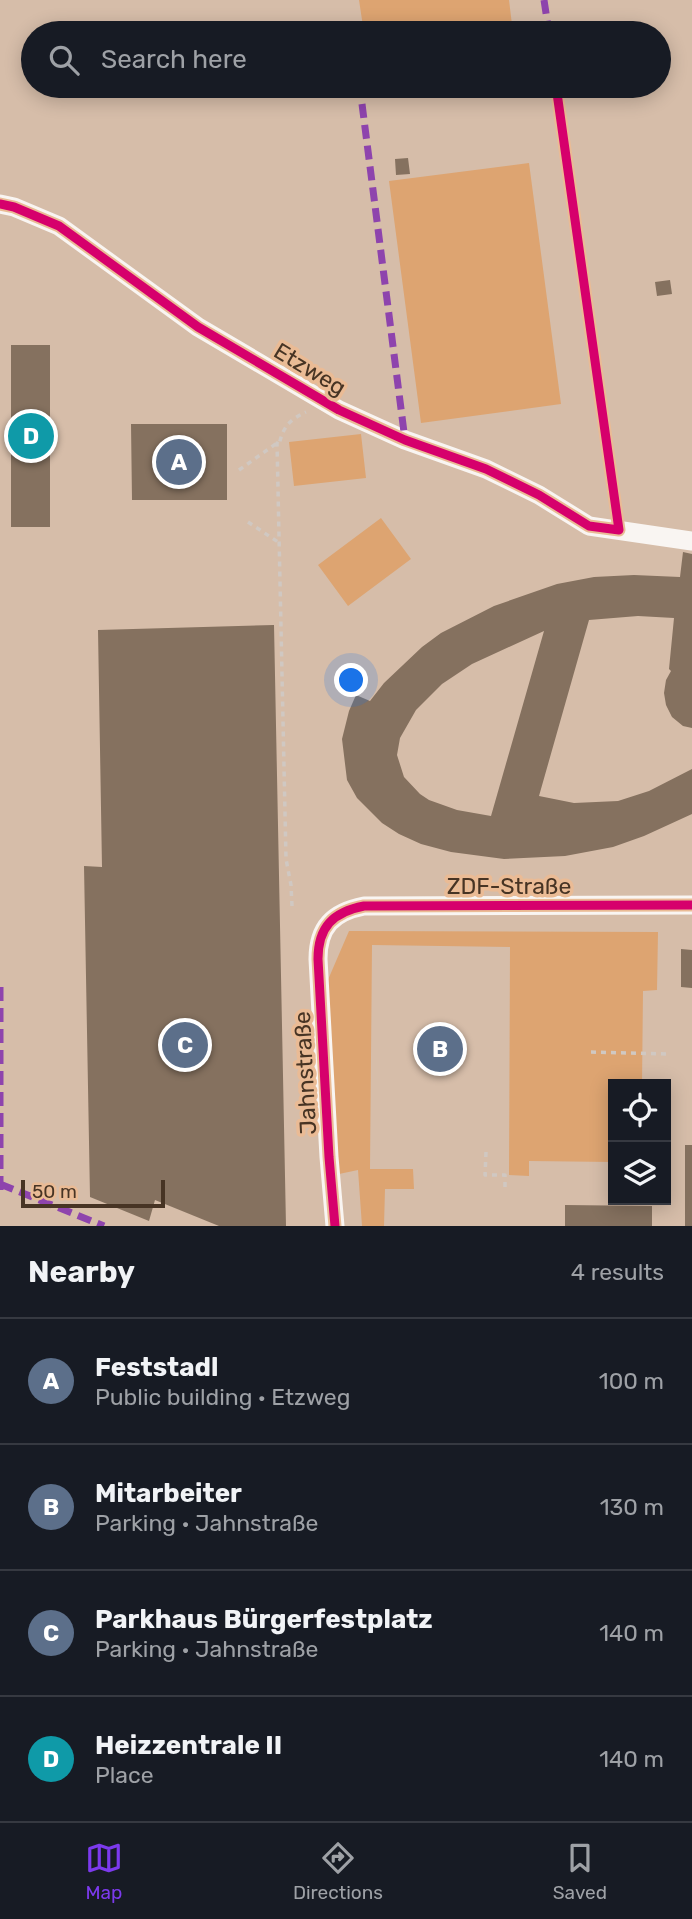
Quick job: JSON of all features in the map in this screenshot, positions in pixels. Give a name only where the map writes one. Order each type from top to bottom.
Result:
[{"type":"street","name":"Etzweg","points":[[0,204],[59,226],[198,327],[236,347],[319,399],[405,440],[486,469],[539,495],[589,526],[692,541]]},
{"type":"street","name":"ZDF-Straße","points":[[331,921],[347,909],[364,906],[692,905]]},
{"type":"street","name":"Jahnstraße","points":[[331,921],[318,944],[318,959],[328,1157],[335,1226]]},
{"type":"path","points":[[239,470],[277,443],[279,445],[283,428],[295,417],[308,411],[319,399]]},
{"type":"path","points":[[277,443],[286,859],[292,906]]},
{"type":"path","points":[[248,522],[279,542]]},
{"type":"path","points":[[591,1052],[669,1054]]},
{"type":"path","points":[[486,1152],[485,1175],[505,1175],[505,1190]]},
{"type":"shaded area","points":[[359,0],[509,0],[512,21],[362,21]]},
{"type":"shaded area","points":[[529,163],[561,404],[421,423],[389,181]]},
{"type":"shaded area","points":[[361,434],[366,478],[294,486],[289,442]]},
{"type":"shaded area","points":[[381,518],[411,559],[348,606],[318,565]]},
{"type":"shaded area","points":[[349,931],[658,932],[657,990],[643,991],[642,1079],[608,1079],[608,1162],[529,1161],[529,1176],[509,1175],[510,947],[372,945],[370,1169],[413,1169],[414,1189],[385,1189],[384,1226],[362,1226],[358,1170],[339,1174],[324,989]]},
{"type":"building","points":[[408,158],[410,174],[396,175],[395,159]]},
{"type":"building","points":[[670,280],[672,294],[657,296],[655,282]]},
{"type":"building","points":[[11,345],[50,345],[50,527],[11,527]]},
{"type":"building","points":[[131,424],[227,424],[227,500],[132,500]]},
{"type":"building","points":[[683,552],[692,554],[692,728],[683,726],[672,717],[664,693],[671,671],[669,669],[674,618],[638,616],[589,620],[539,796],[574,803],[618,801],[649,791],[692,769],[692,814],[613,847],[565,856],[504,859],[451,852],[421,844],[382,823],[357,798],[347,780],[342,739],[356,695],[370,701],[384,683],[441,633],[494,606],[557,584],[594,577],[680,577]],"holes":[[[544,631],[491,816],[457,810],[420,794],[404,777],[397,755],[400,738],[416,710],[442,684],[472,664]]]},
{"type":"building","points":[[274,625],[286,1226],[219,1226],[155,1200],[149,1221],[90,1197],[84,866],[102,867],[98,630]]},
{"type":"building","points":[[681,949],[692,950],[692,988],[681,987]]},
{"type":"building","points":[[685,1145],[692,1145],[692,1226],[685,1226]]},
{"type":"building","points":[[565,1205],[652,1206],[652,1226],[565,1226]]},
{"type":"marked path","points":[[544,0],[547,21]]},
{"type":"marked path","points":[[362,104],[405,440]]},
{"type":"marked path","points":[[0,987],[0,1196]]},
{"type":"marked path","points":[[0,1184],[104,1226]]},
{"type":"cycle path","points":[[0,204],[59,226],[198,327],[339,410],[405,440],[486,469],[539,495],[589,526],[619,530],[558,98]]},
{"type":"cycle path","points":[[335,1226],[318,959],[321,938],[329,923],[344,912],[364,906],[692,905]]},
{"type":"place","name":"Heizzentrale II","points":[[31,436]]},
{"type":"place","name":"Feststadl","points":[[179,462]]},
{"type":"place","name":"Parkhaus Bürgerfestplatz","points":[[185,1045]]},
{"type":"place","name":"Mitarbeiter","points":[[440,1049]]}]
